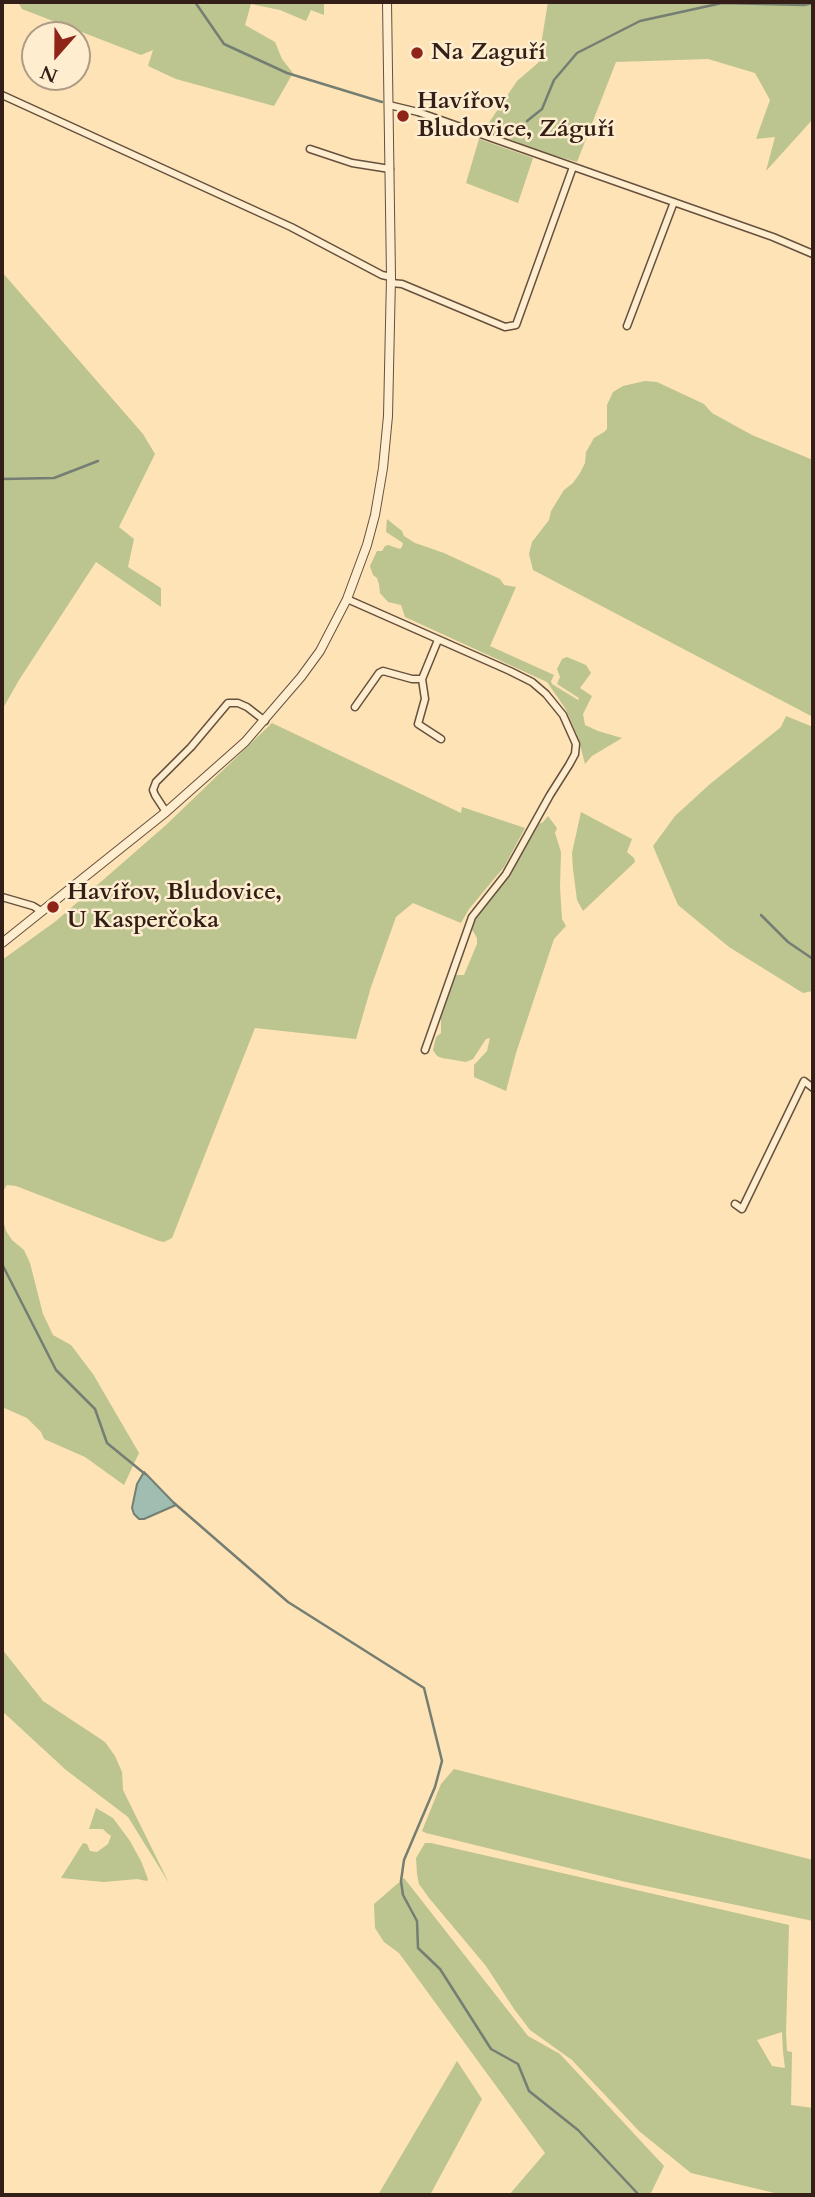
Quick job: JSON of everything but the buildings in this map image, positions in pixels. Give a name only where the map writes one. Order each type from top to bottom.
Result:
[{"type":"street","points":[[2,943],[210,774],[265,721],[312,663],[347,599],[367,545],[383,468],[390,363],[391,280],[387,2]]},
{"type":"street","points":[[2,95],[290,227],[391,280],[505,327],[516,325],[573,167]]},
{"type":"street","points":[[389,105],[418,112],[773,237],[813,254]]},
{"type":"street","points":[[310,149],[352,163],[390,169]]},
{"type":"street","points":[[627,326],[674,202]]},
{"type":"street","points":[[347,599],[532,682],[563,715],[576,744],[575,754],[506,874],[468,923],[425,1050]]},
{"type":"street","points":[[438,640],[422,679],[425,699],[418,724],[441,739]]},
{"type":"street","points":[[355,707],[383,671],[422,679]]},
{"type":"street","points":[[166,811],[155,796],[153,790],[156,782],[191,747],[228,703],[247,707],[265,721]]},
{"type":"street","points":[[2,897],[41,911]]},
{"type":"street","points":[[735,1204],[745,1211],[804,1081],[813,1088]]},
{"type":"green space","points":[[18,2],[324,2],[324,15],[311,10],[306,21],[280,10],[251,4],[245,25],[275,42],[282,59],[293,73],[274,106],[176,79],[148,66],[153,50],[141,55],[91,36],[91,21],[53,21],[22,9]]},
{"type":"green space","points":[[548,2],[813,2],[813,119],[766,171],[775,137],[756,139],[770,100],[755,73],[708,59],[616,62],[577,162],[484,130],[517,81],[538,63]]},
{"type":"green space","points":[[479,139],[533,158],[518,203],[466,183]]},
{"type":"green space","points":[[2,272],[143,434],[155,454],[119,527],[134,539],[128,567],[161,588],[161,607],[96,562],[2,710]]},
{"type":"green space","points":[[645,381],[657,382],[704,404],[712,413],[752,435],[813,460],[813,717],[533,570],[529,554],[532,542],[549,520],[551,511],[564,490],[580,473],[586,452],[594,438],[607,429],[607,405],[613,392],[623,386]]},
{"type":"green space","points":[[387,519],[415,543],[444,553],[500,579],[504,585],[516,587],[490,646],[554,675],[552,684],[578,700],[579,698],[557,684],[560,677],[557,669],[562,659],[567,657],[586,665],[591,673],[580,688],[592,696],[583,714],[585,725],[622,738],[592,756],[585,764],[578,737],[565,708],[547,682],[405,617],[401,605],[388,602],[380,593],[377,578],[370,566],[377,551],[382,551],[385,546],[400,549],[402,547],[403,543],[386,532]]},
{"type":"green space","points":[[786,716],[813,727],[813,991],[803,993],[729,947],[678,905],[653,846],[675,816],[781,727]]},
{"type":"green space","points":[[272,723],[461,813],[462,807],[525,828],[504,867],[469,909],[461,923],[413,903],[396,917],[356,1039],[255,1028],[172,1238],[159,1241],[16,1186],[7,1185],[2,1193],[2,960],[56,921],[166,825]]},
{"type":"green space","points":[[581,812],[632,839],[627,852],[635,862],[583,911],[577,900],[572,853]]},
{"type":"green space","points":[[548,816],[557,828],[555,833],[561,852],[562,919],[566,926],[554,939],[506,1091],[474,1077],[474,1065],[487,1051],[490,1038],[486,1039],[473,1059],[466,1062],[442,1058],[433,1050],[436,1037],[441,1033],[441,1017],[456,975],[464,975],[477,944],[477,938],[471,928],[511,872],[539,824]]},
{"type":"green space","points":[[2,1216],[6,1231],[24,1250],[30,1263],[43,1314],[53,1335],[71,1345],[93,1374],[139,1453],[124,1485],[85,1457],[44,1439],[27,1418],[2,1407]]},
{"type":"green space","points":[[2,1649],[43,1701],[105,1742],[115,1756],[122,1772],[123,1790],[169,1883],[128,1817],[66,1770],[2,1711]]},
{"type":"green space","points":[[454,1769],[813,1860],[813,1921],[626,1882],[426,1833],[422,1831],[441,1784]]},
{"type":"green space","points":[[96,1808],[113,1818],[130,1841],[141,1861],[147,1881],[137,1879],[104,1882],[61,1878],[83,1843],[87,1844],[90,1851],[97,1852],[108,1844],[111,1836],[103,1829],[89,1829]]},
{"type":"green space","points":[[425,1843],[431,1843],[789,1925],[786,2033],[787,2051],[792,2052],[791,2105],[813,2108],[813,2195],[783,2195],[691,2173],[639,2131],[572,2060],[530,2030],[486,1966],[419,1884],[416,1858]],"holes":[[[782,2032],[785,2068],[772,2066],[757,2040]]]},
{"type":"green space","points":[[404,1878],[528,2036],[560,2054],[664,2166],[650,2195],[509,2195],[545,2153],[399,1953],[384,1942],[375,1928],[374,1904]]},
{"type":"green space","points":[[457,2061],[482,2099],[430,2195],[378,2195]]},
{"type":"shaded area","points":[[144,1472],[176,1505],[139,1519],[132,1508],[137,1484]]},
{"type":"waterway","points":[[195,2],[224,44],[287,73],[382,102]]},
{"type":"waterway","points":[[527,121],[542,109],[554,80],[577,53],[640,21],[722,3],[813,3]]},
{"type":"waterway","points":[[2,479],[54,478],[98,461]]},
{"type":"waterway","points":[[761,915],[788,942],[813,959]]},
{"type":"waterway","points":[[2,1264],[56,1370],[95,1409],[107,1443],[145,1474]]},
{"type":"waterway","points":[[174,1503],[288,1602],[424,1688],[442,1761],[435,1787],[404,1860],[401,1881],[403,1895],[417,1921],[418,1948],[440,1969],[491,2049],[518,2064],[529,2091],[578,2130],[639,2195]]},
{"type":"place","name":"Na Zaguří","points":[[417,53]]},
{"type":"place","name":"Havířov, Bludovice, Záguří","points":[[403,116]]},
{"type":"place","name":"Havířov, Bludovice, U Kasperčoka","points":[[53,907]]}]
